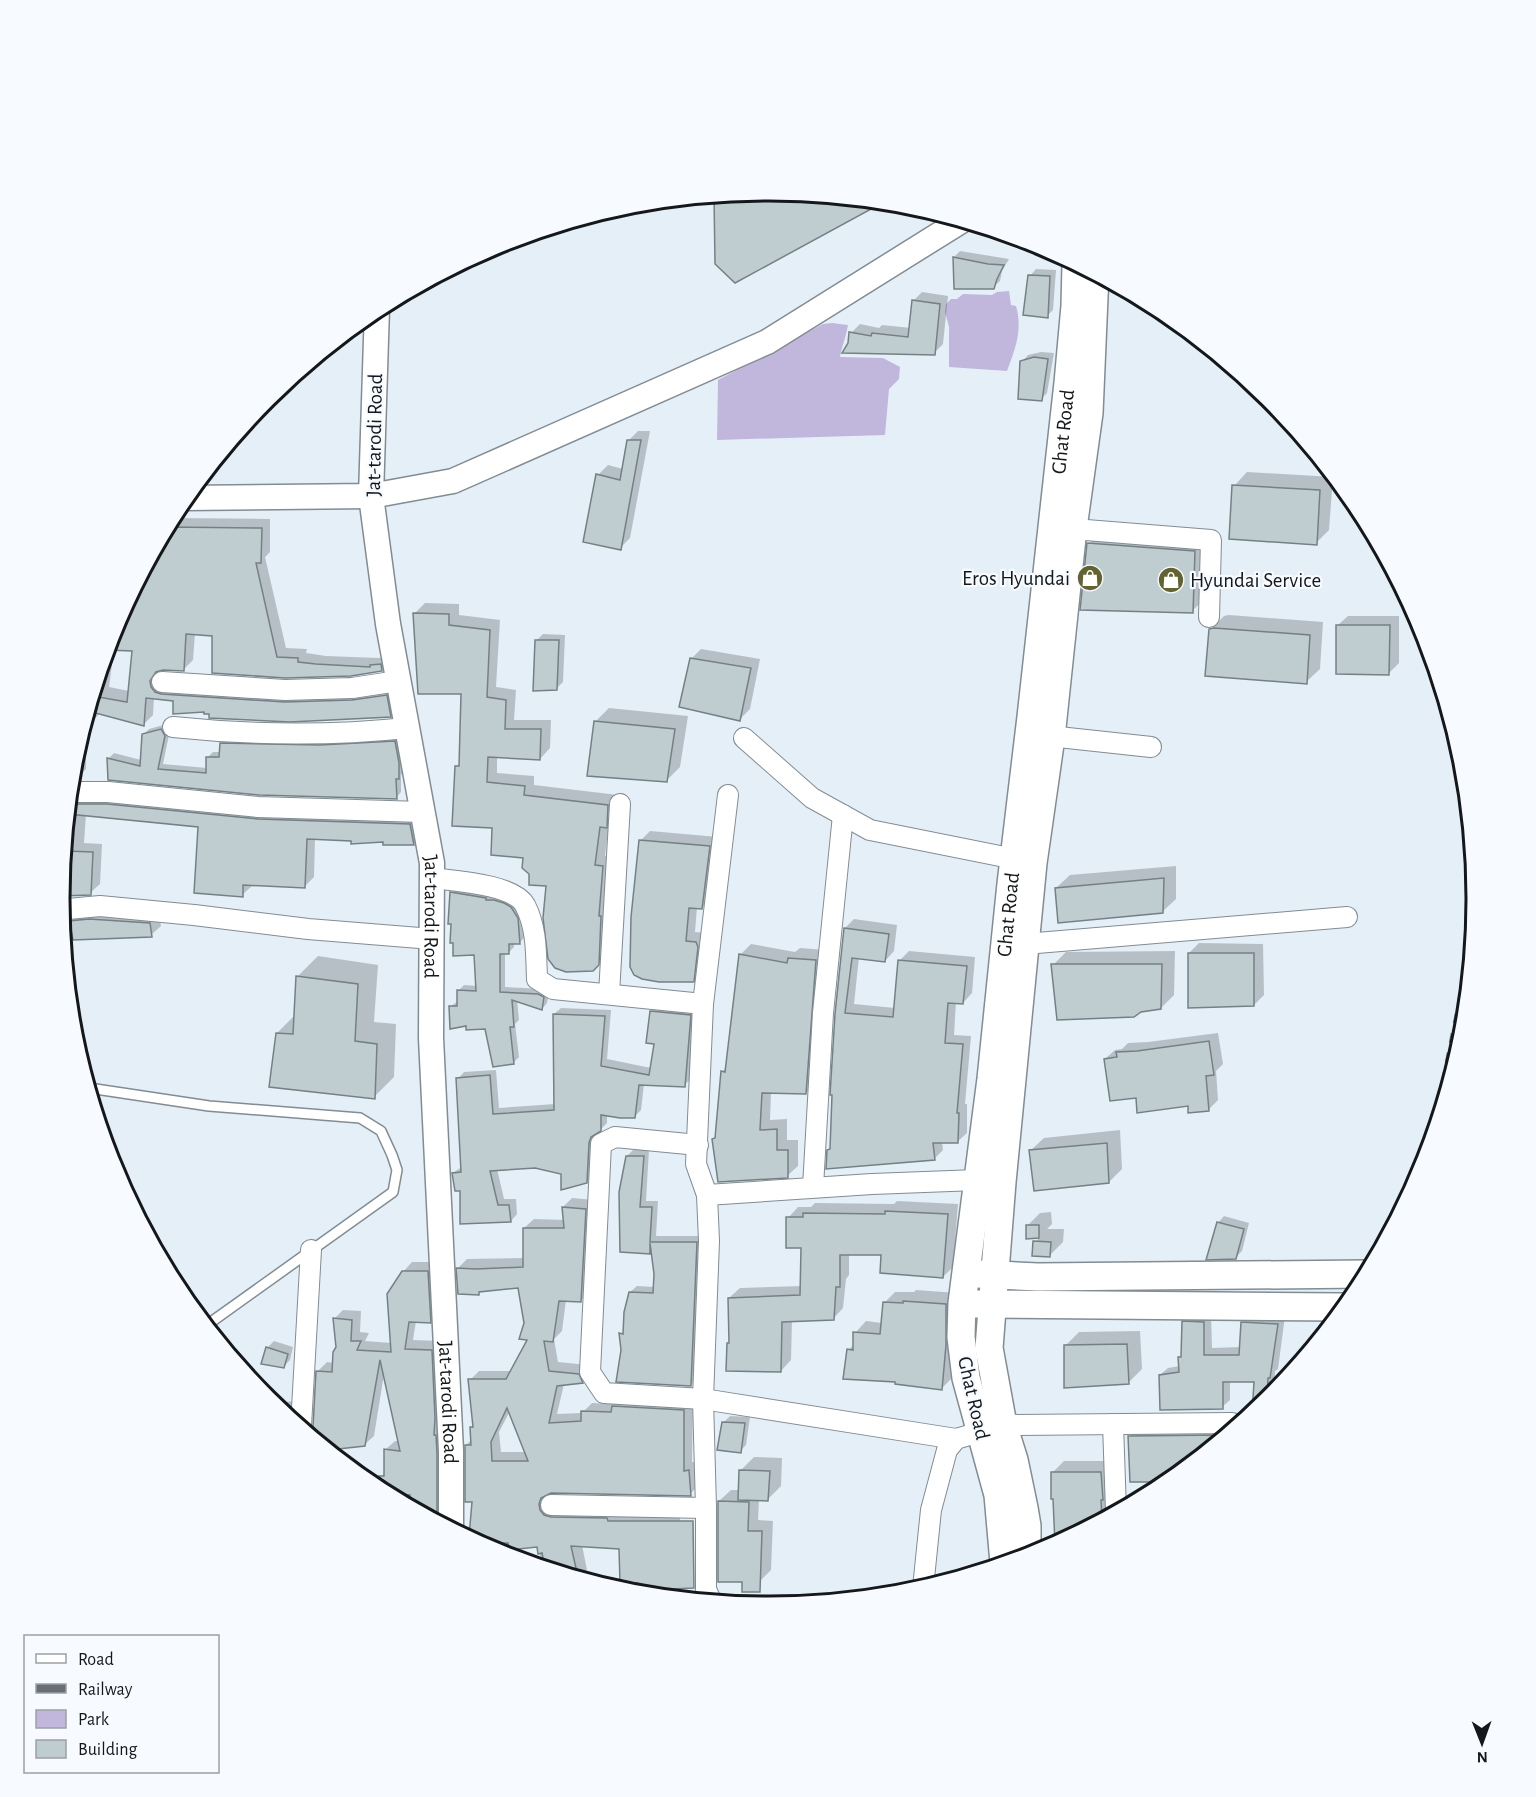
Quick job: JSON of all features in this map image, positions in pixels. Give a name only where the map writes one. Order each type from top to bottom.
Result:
[{"type":"main road","name":"Ghat Road","points":[[1003,1555],[998,1495],[966,1378],[961,1337],[962,1303],[977,1180],[1040,735],[1062,528],[1068,383],[1076,273]]},
{"type":"main road","name":"Ghat Road","points":[[1062,528],[1089,413],[1095,283]]},
{"type":"main road","name":"Ghat Road","points":[[980,1432],[1025,944],[1024,860]]},
{"type":"main road","points":[[998,1245],[1038,1277]]},
{"type":"main road","points":[[967,1272],[995,1276],[1038,1277],[1355,1274]]},
{"type":"main road","points":[[962,1303],[1333,1307]]},
{"type":"main road","points":[[989,1348],[1027,1305]]},
{"type":"main road","name":"Ghat Road","points":[[980,1432],[1014,1460],[1027,1527],[1027,1546]]},
{"type":"street","points":[[198,498],[371,496],[453,481],[767,342],[953,226]]},
{"type":"street","name":"Jat-tarodi Road","points":[[377,321],[371,496],[388,624],[432,863],[431,1038],[451,1451],[451,1519]]},
{"type":"street","points":[[1062,528],[1211,540],[1209,617]]},
{"type":"street","points":[[162,681],[285,690],[352,688],[398,681]]},
{"type":"street","points":[[173,727],[264,732],[339,732],[407,728]]},
{"type":"street","points":[[1040,735],[1151,747]]},
{"type":"street","points":[[744,738],[813,798],[870,830],[1024,860]]},
{"type":"street","points":[[79,792],[108,792],[258,807],[422,812]]},
{"type":"street","points":[[708,1593],[703,1399],[708,1241],[707,1195],[696,1164],[703,1004],[728,795]]},
{"type":"street","points":[[609,994],[620,804]]},
{"type":"street","points":[[813,1187],[823,1013],[843,815]]},
{"type":"street","points":[[432,878],[499,887],[524,903],[535,935],[537,979],[553,989],[703,1004]]},
{"type":"street","points":[[70,909],[100,906],[308,929],[432,939]]},
{"type":"street","points":[[1025,944],[1347,917]]},
{"type":"street","points":[[698,1145],[615,1137],[601,1144],[590,1372],[604,1393],[703,1399],[980,1432],[1113,1424],[1226,1425]]},
{"type":"street","points":[[707,1195],[813,1187],[977,1180]]},
{"type":"street","points":[[302,1417],[311,1250]]},
{"type":"street","points":[[1113,1424],[1116,1504]]},
{"type":"street","points":[[924,1578],[930,1509],[947,1450],[980,1432]]},
{"type":"street","points":[[551,1505],[706,1508]]},
{"type":"lane","points":[[97,1089],[209,1106],[360,1118],[381,1131],[397,1170],[393,1192],[213,1321]]},
{"type":"green space","points":[[1009,291],[1011,305],[1016,306],[1019,323],[1013,355],[1007,371],[949,367],[949,327],[945,312],[946,304],[963,294],[992,295]]},
{"type":"green space","points":[[823,324],[848,325],[840,357],[883,358],[900,367],[899,379],[889,389],[885,435],[717,440],[718,380]]},
{"type":"building","points":[[814,202],[871,209],[735,283],[715,264],[714,203]]},
{"type":"building","points":[[953,257],[1004,265],[994,289],[954,289]]},
{"type":"building","points":[[1028,275],[1050,276],[1048,318],[1023,315]]},
{"type":"building","points":[[912,300],[940,304],[935,355],[842,353],[848,343],[849,332],[871,336],[872,333],[908,337]]},
{"type":"building","points":[[1034,357],[1048,359],[1042,401],[1018,399],[1020,361]]},
{"type":"building","points":[[627,440],[641,440],[621,550],[583,542],[596,474],[620,480]]},
{"type":"building","points":[[1232,485],[1320,490],[1317,545],[1229,539]]},
{"type":"building","points":[[178,527],[262,528],[261,563],[256,563],[277,657],[298,658],[298,662],[316,664],[370,667],[370,665],[381,664],[382,671],[351,676],[285,678],[212,673],[212,636],[186,634],[184,671],[156,672],[150,681],[151,687],[155,692],[161,694],[285,702],[352,700],[387,695],[391,717],[290,722],[209,718],[209,714],[204,714],[204,712],[173,714],[173,701],[146,698],[144,726],[96,713],[101,697],[127,702],[132,651],[117,650],[142,590]]},
{"type":"building","points":[[1087,543],[1195,551],[1193,613],[1080,610]]},
{"type":"building","points":[[413,613],[449,614],[449,625],[490,630],[487,697],[506,700],[505,729],[541,729],[540,760],[488,757],[487,782],[525,786],[524,795],[608,805],[607,828],[600,827],[595,865],[603,866],[599,916],[601,916],[599,965],[593,971],[566,972],[555,968],[548,959],[543,918],[546,886],[529,885],[529,874],[522,868],[523,858],[491,855],[492,828],[452,826],[455,766],[459,766],[461,694],[418,694]]},
{"type":"building","points":[[1336,625],[1390,625],[1389,675],[1336,674]]},
{"type":"building","points":[[1209,629],[1310,635],[1307,684],[1205,676]]},
{"type":"building","points":[[535,640],[559,640],[557,690],[533,691]]},
{"type":"building","points":[[690,658],[751,668],[740,721],[679,707]]},
{"type":"building","points":[[594,721],[675,729],[667,782],[587,776]]},
{"type":"building","points":[[161,729],[165,736],[158,769],[206,773],[206,757],[219,757],[220,743],[320,745],[395,741],[399,763],[399,779],[396,779],[397,799],[259,795],[108,780],[107,758],[140,766],[142,734]]},
{"type":"building","points":[[77,804],[107,804],[258,819],[410,824],[414,845],[383,845],[383,842],[351,844],[351,841],[307,839],[305,888],[243,885],[243,897],[194,893],[198,827],[75,815],[76,807]]},
{"type":"building","points":[[639,840],[710,846],[702,909],[689,908],[686,941],[696,942],[698,947],[694,982],[659,982],[642,979],[634,975],[630,967],[631,917]]},
{"type":"building","points":[[72,851],[93,852],[91,895],[70,896]]},
{"type":"building","points":[[1164,878],[1163,913],[1058,923],[1055,888]]},
{"type":"building","points":[[450,892],[504,903],[511,907],[518,918],[520,944],[509,944],[509,954],[500,954],[500,992],[538,994],[544,997],[542,1010],[512,1000],[514,1027],[510,1027],[514,1064],[493,1067],[485,1029],[466,1030],[466,1026],[450,1029],[449,1006],[457,1006],[457,990],[476,991],[474,955],[453,956],[453,943],[450,943],[451,924],[448,924]]},
{"type":"building","points":[[89,919],[150,923],[152,937],[73,940],[71,921]]},
{"type":"building","points":[[844,928],[889,934],[885,962],[852,958],[845,1013],[893,1017],[898,960],[967,966],[963,1004],[948,1003],[945,1043],[963,1044],[957,1113],[959,1113],[958,1143],[933,1143],[935,1160],[826,1169],[827,1150],[830,1149],[832,1095],[830,1095],[835,1014]]},
{"type":"building","points":[[1188,953],[1254,953],[1254,1006],[1188,1008]]},
{"type":"building","points":[[739,954],[787,963],[788,958],[816,960],[806,1094],[762,1093],[760,1130],[777,1129],[777,1150],[788,1150],[788,1178],[718,1182],[712,1139],[715,1138],[721,1071],[725,1072]]},
{"type":"building","points":[[1051,964],[1162,964],[1161,1009],[1141,1012],[1134,1017],[1057,1020]]},
{"type":"building","points":[[296,976],[358,984],[355,1041],[377,1044],[375,1099],[269,1087],[276,1033],[293,1034]]},
{"type":"building","points":[[650,1011],[691,1015],[685,1087],[639,1085],[635,1118],[601,1115],[601,1131],[591,1137],[589,1143],[587,1183],[561,1190],[561,1174],[535,1168],[490,1171],[498,1205],[509,1205],[511,1222],[460,1224],[460,1191],[455,1191],[452,1173],[461,1172],[456,1078],[490,1075],[493,1114],[554,1110],[553,1014],[605,1016],[601,1066],[649,1075],[654,1044],[646,1043]]},
{"type":"building","points":[[1209,1041],[1214,1075],[1206,1076],[1209,1111],[1188,1113],[1188,1106],[1137,1113],[1136,1098],[1110,1101],[1104,1059],[1117,1057],[1116,1052]]},
{"type":"building","points":[[1107,1143],[1109,1183],[1034,1191],[1029,1150]]},
{"type":"building","points":[[626,1156],[644,1156],[640,1207],[652,1207],[650,1242],[697,1242],[691,1386],[616,1382],[621,1350],[619,1333],[623,1334],[624,1312],[629,1292],[653,1293],[654,1274],[650,1243],[650,1254],[620,1252],[619,1192]]},
{"type":"building","points":[[562,1207],[586,1209],[581,1302],[559,1301],[553,1342],[544,1341],[549,1371],[579,1374],[583,1383],[557,1386],[549,1423],[581,1421],[581,1411],[611,1412],[612,1406],[684,1410],[684,1471],[689,1470],[691,1496],[551,1493],[541,1498],[540,1510],[544,1515],[551,1517],[607,1518],[608,1521],[693,1521],[694,1588],[672,1589],[620,1580],[619,1549],[571,1546],[576,1569],[543,1559],[542,1553],[538,1554],[537,1547],[517,1549],[508,1546],[508,1543],[501,1543],[470,1529],[472,1502],[465,1502],[465,1445],[471,1445],[470,1427],[473,1427],[468,1379],[506,1379],[527,1340],[519,1339],[524,1323],[518,1288],[479,1292],[479,1295],[458,1294],[456,1268],[523,1267],[523,1228],[564,1228]],"holes":[[[507,1408],[528,1461],[492,1461],[491,1442]]]},
{"type":"building","points":[[885,1211],[948,1214],[943,1278],[880,1273],[881,1255],[840,1255],[840,1287],[836,1287],[834,1320],[782,1322],[781,1372],[726,1371],[727,1343],[729,1343],[728,1298],[800,1295],[801,1248],[786,1248],[786,1217],[803,1217],[803,1213],[885,1214]]},
{"type":"building","points":[[1217,1222],[1244,1229],[1236,1259],[1206,1260]]},
{"type":"building","points":[[1026,1225],[1039,1225],[1039,1238],[1026,1239]]},
{"type":"building","points":[[1033,1241],[1051,1242],[1050,1257],[1032,1256]]},
{"type":"building","points":[[402,1271],[428,1271],[431,1323],[409,1322],[405,1349],[432,1350],[437,1512],[379,1477],[384,1476],[384,1449],[400,1451],[380,1360],[365,1446],[339,1449],[313,1427],[316,1371],[332,1372],[333,1352],[336,1347],[333,1318],[352,1320],[351,1341],[361,1341],[357,1350],[391,1352],[387,1294]]},
{"type":"building","points":[[903,1301],[946,1304],[946,1345],[942,1390],[895,1384],[895,1382],[843,1379],[847,1349],[853,1350],[853,1332],[880,1334],[883,1302],[903,1303]]},
{"type":"building","points":[[1182,1321],[1204,1322],[1204,1355],[1239,1355],[1241,1322],[1278,1324],[1270,1378],[1268,1378],[1268,1385],[1253,1400],[1254,1382],[1223,1382],[1223,1409],[1160,1410],[1159,1375],[1179,1372],[1178,1357],[1181,1357]]},
{"type":"building","points":[[1127,1344],[1129,1384],[1064,1388],[1064,1345]]},
{"type":"building","points":[[266,1347],[288,1354],[284,1368],[261,1364]]},
{"type":"building","points":[[722,1422],[745,1423],[741,1453],[717,1450]]},
{"type":"building","points":[[1213,1435],[1150,1482],[1130,1482],[1128,1436]]},
{"type":"building","points":[[739,1470],[770,1471],[768,1501],[738,1500]]},
{"type":"building","points":[[1051,1472],[1101,1472],[1102,1511],[1055,1534],[1053,1499],[1051,1499]]},
{"type":"building","points":[[718,1501],[749,1502],[748,1531],[762,1531],[760,1592],[742,1592],[742,1582],[718,1582]]},
{"type":"place","name":"Eros Hyundai","points":[[1090,578]]},
{"type":"place","name":"Hyundai Service","points":[[1171,580]]}]
